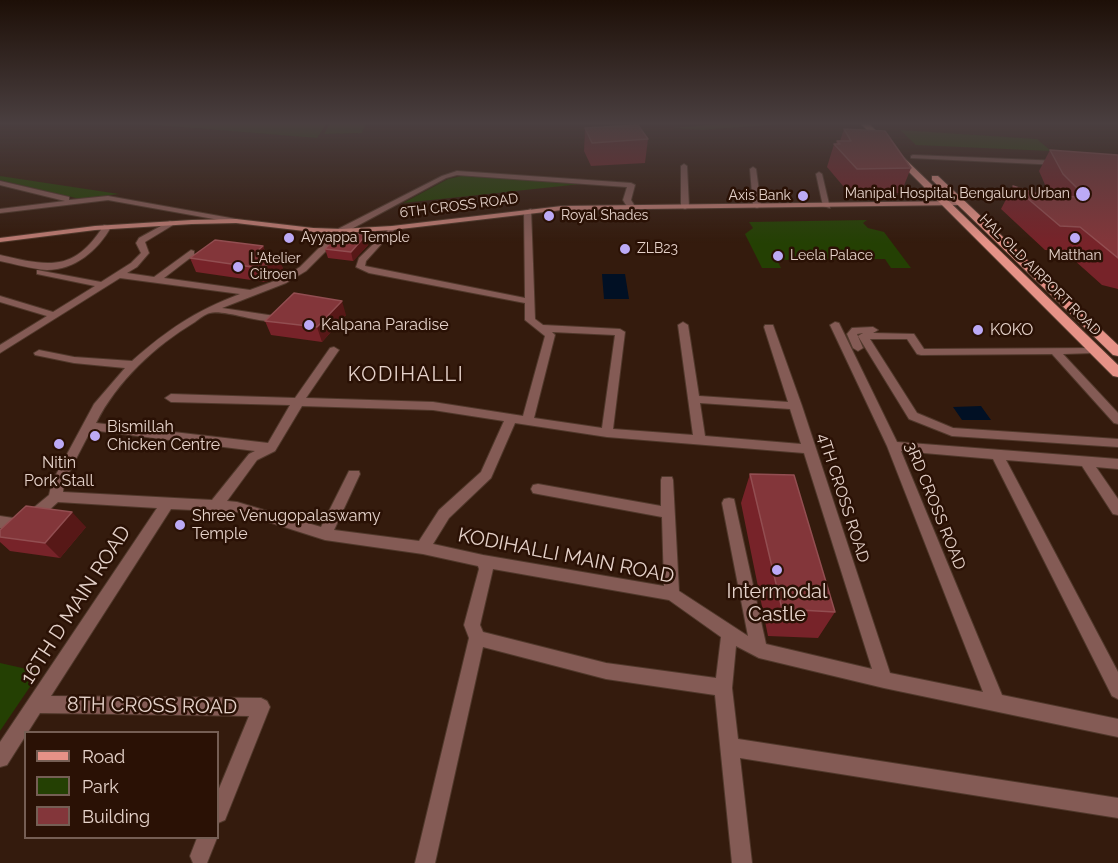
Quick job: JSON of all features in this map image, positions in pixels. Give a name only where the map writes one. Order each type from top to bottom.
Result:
[{"type":"main road","name":"HAL OLD AIRPORT ROAD","points":[[907,163],[1118,352]]},
{"type":"main road","name":"HAL OLD AIRPORT ROAD","points":[[917,163],[953,206],[1118,373]]},
{"type":"street","points":[[1053,163],[1069,164]]},
{"type":"street","points":[[684,166],[686,207]]},
{"type":"street","points":[[753,169],[757,206]]},
{"type":"street","points":[[8,540],[55,497],[58,482],[98,407],[134,365],[180,327],[210,309],[283,281],[303,269],[341,231],[444,177],[457,173],[631,185],[627,200],[632,208]]},
{"type":"street","points":[[819,174],[826,206]]},
{"type":"street","points":[[0,183],[74,201]]},
{"type":"street","points":[[3,210],[108,198],[236,221]]},
{"type":"street","name":"6TH CROSS ROAD","points":[[0,240],[107,227],[236,221],[341,231],[392,228],[562,208],[923,204],[953,206]]},
{"type":"street","points":[[528,211],[530,320],[550,335],[528,420]]},
{"type":"street","points":[[0,350],[120,275],[144,256],[145,252],[140,243],[142,240],[170,223]]},
{"type":"street","points":[[0,258],[48,267],[61,265],[97,244],[107,227]]},
{"type":"street","points":[[392,228],[362,260],[360,267],[528,301]]},
{"type":"street","points":[[156,279],[191,253]]},
{"type":"street","points":[[0,263],[104,285]]},
{"type":"street","points":[[120,275],[251,293]]},
{"type":"street","points":[[0,299],[53,315]]},
{"type":"street","points":[[210,309],[274,319]]},
{"type":"street","points":[[683,325],[700,441]]},
{"type":"street","name":"3RD CROSS ROAD","points":[[835,325],[893,446],[996,703]]},
{"type":"street","name":"4TH CROSS ROAD","points":[[769,327],[884,680]]},
{"type":"street","points":[[541,328],[620,332],[607,433]]},
{"type":"street","points":[[858,348],[852,336],[856,330],[886,330],[899,336]]},
{"type":"street","points":[[1094,350],[921,352],[910,336],[863,336],[913,416],[952,432],[1118,443]]},
{"type":"street","points":[[216,505],[254,457],[271,448],[298,402],[334,350]]},
{"type":"street","points":[[1054,350],[1118,420]]},
{"type":"street","points":[[39,353],[74,360],[134,365]]},
{"type":"street","points":[[171,398],[433,406],[607,433],[809,449]]},
{"type":"street","points":[[694,399],[796,406]]},
{"type":"street","points":[[1104,404],[1118,410]]},
{"type":"street","points":[[423,548],[444,514],[486,476],[511,418]]},
{"type":"street","points":[[89,426],[271,448]]},
{"type":"street","points":[[893,446],[1118,464]]},
{"type":"street","points":[[997,454],[1118,690]]},
{"type":"street","points":[[1087,463],[1118,510]]},
{"type":"street","points":[[325,534],[354,474]]},
{"type":"street","points":[[667,480],[672,594]]},
{"type":"street","points":[[538,489],[668,513]]},
{"type":"street","name":"KODIHALLI MAIN ROAD","points":[[55,497],[166,505],[237,507],[325,534],[423,548],[483,561],[672,594],[729,634],[759,650],[884,680],[1118,728]]},
{"type":"street","points":[[729,503],[759,650]]},
{"type":"street","name":"16TH D MAIN ROAD","points":[[0,758],[166,505]]},
{"type":"street","points":[[0,522],[23,525]]},
{"type":"street","points":[[425,863],[477,638],[472,625],[486,569],[483,561]]},
{"type":"street","points":[[729,634],[723,688],[742,863]]},
{"type":"street","points":[[477,638],[606,671],[723,688]]},
{"type":"street","name":"8TH CROSS ROAD","points":[[37,704],[261,707],[219,811]]},
{"type":"street","points":[[730,747],[1118,808]]},
{"type":"green space","points":[[466,175],[581,184],[403,203],[448,179]]},
{"type":"green space","points":[[0,176],[119,194],[80,199],[0,180]]},
{"type":"green space","points":[[867,220],[863,223],[868,228],[884,232],[911,268],[891,268],[885,259],[777,260],[781,268],[762,268],[745,234],[753,228],[749,222]]},
{"type":"green space","points":[[0,663],[40,672],[0,731]]},
{"type":"water","points":[[602,274],[625,274],[629,299],[604,299]]},
{"type":"water","points":[[981,406],[991,420],[962,420],[953,407]]},
{"type":"building","points":[[852,163],[908,163],[911,168],[857,169]]},
{"type":"building","points":[[1057,163],[1118,163],[1118,258],[1080,227],[1060,226],[1013,186],[1044,196],[1086,197],[1063,174]]},
{"type":"building","points":[[341,232],[366,235],[351,252],[325,249]]},
{"type":"building","points":[[215,240],[263,246],[256,252],[278,255],[267,265],[259,268],[190,258]]},
{"type":"building","points":[[294,293],[342,301],[317,327],[265,321]]},
{"type":"building","points":[[750,474],[794,475],[835,612],[782,609]]},
{"type":"building","points":[[26,506],[72,512],[45,543],[0,537],[0,530]]},
{"type":"place","name":"Manipal Hospital, Bengaluru Urban","points":[[1083,194]]},
{"type":"place","name":"Axis Bank","points":[[803,196]]},
{"type":"place","name":"Royal Shades","points":[[549,216]]},
{"type":"place","name":"Ayyappa Temple","points":[[289,238]]},
{"type":"place","name":"Matthan","points":[[1075,238]]},
{"type":"place","name":"ZLB23","points":[[625,249]]},
{"type":"place","name":"Leela Palace","points":[[778,256]]},
{"type":"place","name":"L'Atelier Citroen","points":[[238,267]]},
{"type":"place","name":"Kalpana Paradise","points":[[309,325]]},
{"type":"place","name":"KOKO","points":[[978,330]]},
{"type":"place","name":"Bismillah Chicken Centre","points":[[95,436]]},
{"type":"place","name":"Nitin Pork Stall","points":[[59,444]]},
{"type":"place","name":"Shree Venugopalaswamy Temple","points":[[180,525]]},
{"type":"place","name":"Intermodal Castle","points":[[777,570]]},
{"type":"district","name":"KODIHALLI","points":[[406,375]]}]
